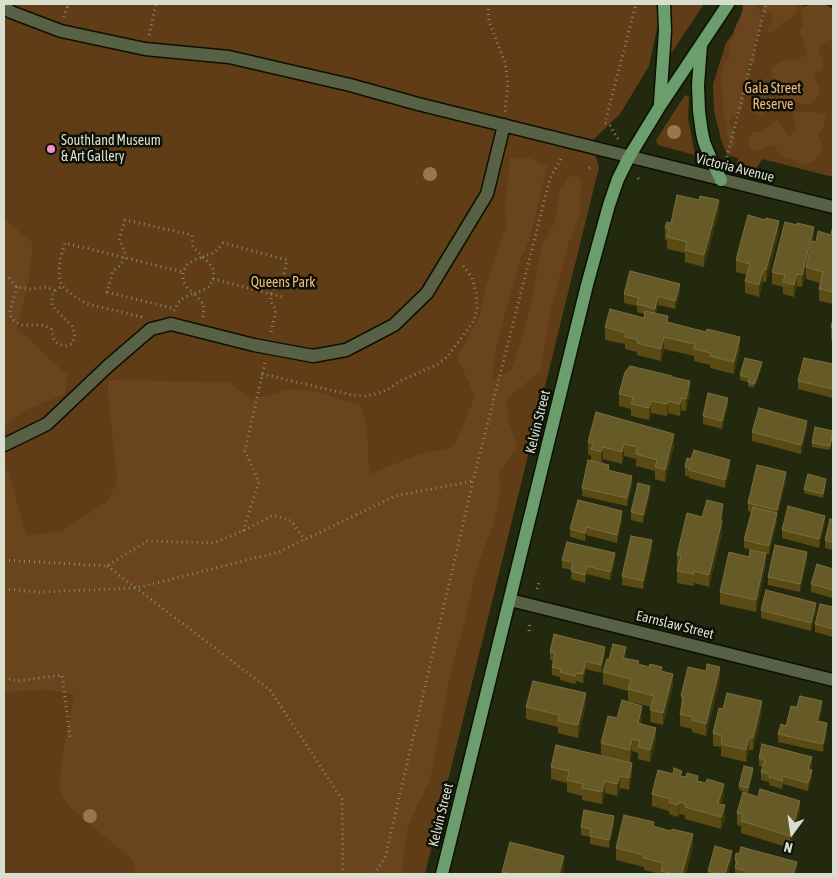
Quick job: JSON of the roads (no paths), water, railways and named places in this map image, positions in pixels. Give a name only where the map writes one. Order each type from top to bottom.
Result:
[{"type":"main road","points":[[660,106],[665,31],[664,4]]},
{"type":"main road","name":"Kelvin Street","points":[[442,874],[600,235],[615,187],[629,156],[728,4]]},
{"type":"main road","points":[[700,46],[698,94],[702,133],[704,142],[721,180]]},
{"type":"street","name":"Victoria Avenue","points":[[7,8],[61,30],[145,49],[229,58],[350,85],[418,104],[833,208]]},
{"type":"street","points":[[4,445],[47,424],[108,366],[151,329],[170,324],[313,356],[346,350],[394,325],[428,293],[487,194],[504,125]]},
{"type":"street","name":"Earnslaw Street","points":[[510,600],[833,680]]},
{"type":"place","name":"Southland Museum & Art Gallery","points":[[51,149]]},
{"type":"park label","name":"Gala Street Reserve","points":[[773,98]]},
{"type":"park label","name":"Queens Park","points":[[283,283]]}]
